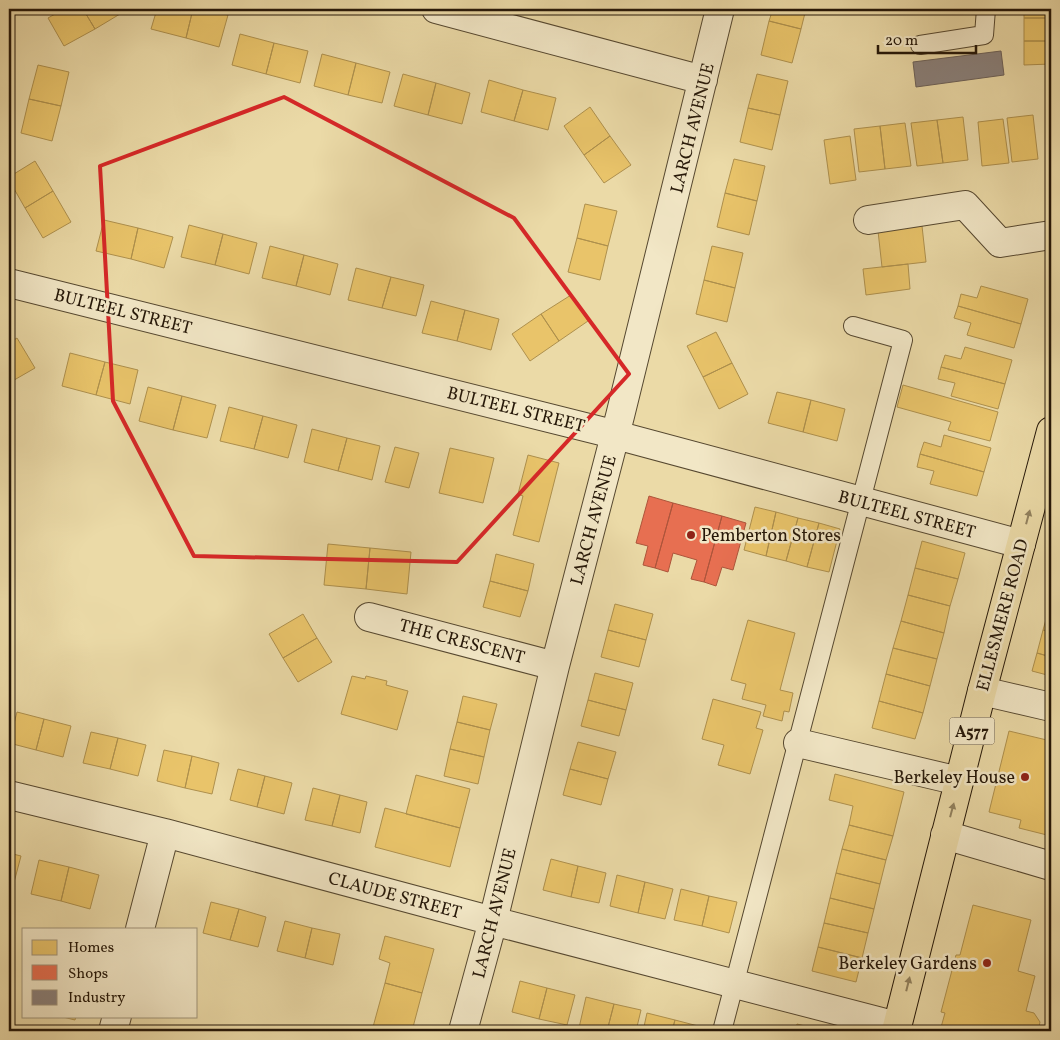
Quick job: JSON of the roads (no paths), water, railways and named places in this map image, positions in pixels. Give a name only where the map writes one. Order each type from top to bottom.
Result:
[{"type":"highway","name":"ELLESMERE ROAD","points":[[896,1029],[982,691],[1051,432]]},
{"type":"street","points":[[436,9],[704,80]]},
{"type":"street","name":"LARCH AVENUE","points":[[463,1031],[494,921],[555,666],[704,80],[720,9]]},
{"type":"street","points":[[868,220],[965,205],[1000,243],[1051,235]]},
{"type":"street","name":"BULTEEL STREET","points":[[9,283],[615,434],[1021,544]]},
{"type":"street","name":"THE CRESCENT","points":[[370,617],[555,666]]},
{"type":"street","points":[[982,691],[1051,707]]},
{"type":"street","points":[[798,743],[959,781]]},
{"type":"street","name":"CLAUDE STREET","points":[[9,795],[165,833],[734,984],[896,1029]]},
{"type":"street","points":[[140,928],[165,833]]},
{"type":"street","points":[[945,835],[1051,866]]},
{"type":"street","points":[[113,1031],[116,1018]]},
{"type":"lane","points":[[920,45],[984,35],[986,9]]},
{"type":"lane","points":[[722,1031],[903,340],[853,326]]},
{"type":"place","name":"Pemberton Stores","points":[[691,535]]},
{"type":"place","name":"Berkeley House","points":[[1025,777]]},
{"type":"place","name":"Berkeley Gardens","points":[[987,963]]}]
